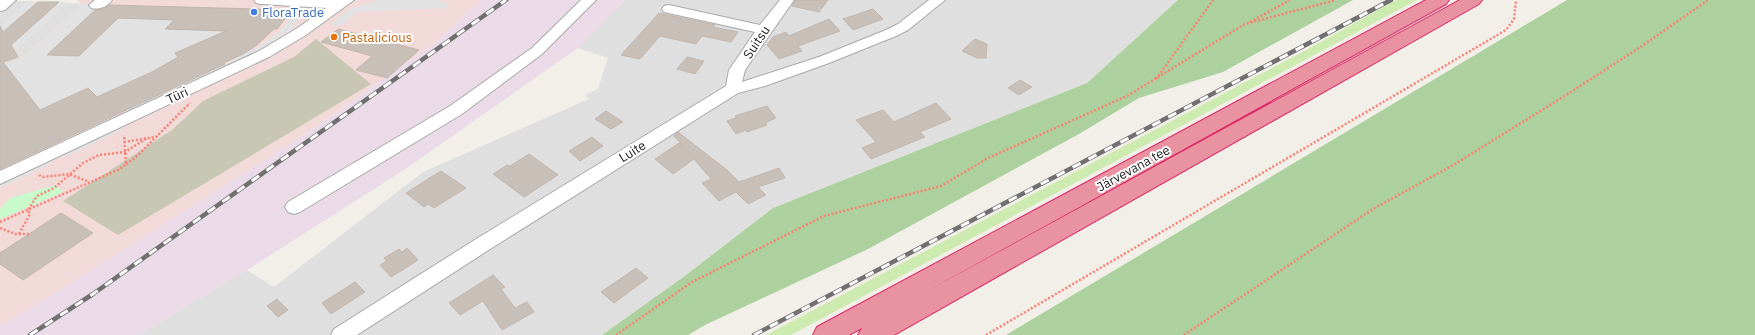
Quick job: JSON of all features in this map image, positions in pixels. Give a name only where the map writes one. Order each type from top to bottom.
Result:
[{"type":"highway","name":"Järvevana tee","points":[[826,335],[1440,0]]},
{"type":"highway","name":"Järvevana tee","points":[[871,335],[1473,0]]},
{"type":"street","points":[[0,7],[9,0]]},
{"type":"street","points":[[261,0],[344,3]]},
{"type":"street","points":[[294,208],[456,110],[537,51],[589,0]]},
{"type":"street","name":"Suitsu","points":[[733,88],[737,70],[764,30],[787,0]]},
{"type":"street","name":"Luite","points":[[341,335],[733,88],[774,77],[903,28],[938,0]]},
{"type":"street","name":"Türi","points":[[0,178],[264,54],[301,32],[344,3]]},
{"type":"street","points":[[669,9],[764,30]]},
{"type":"path","points":[[1154,81],[1213,0]]},
{"type":"path","points":[[616,335],[692,282],[824,216],[941,186],[988,158],[1127,96],[1154,81],[1245,24],[1290,0]]},
{"type":"path","points":[[1245,24],[1336,0]]},
{"type":"path","points":[[986,335],[1506,30],[1514,19],[1516,0]]},
{"type":"path","points":[[1184,335],[1373,209],[1455,164],[1563,97],[1642,46],[1708,0]]},
{"type":"path","points":[[0,222],[120,169],[135,158],[190,103]]},
{"type":"path","points":[[124,135],[126,164]]},
{"type":"path","points":[[124,142],[156,137]]},
{"type":"path","points":[[20,234],[30,214],[28,210],[36,196],[54,188],[83,163],[99,155],[125,152],[147,138]]},
{"type":"path","points":[[39,175],[43,177],[69,174],[90,182]]},
{"type":"path","points":[[0,228],[15,234],[29,234]]},
{"type":"shaded area","points":[[77,0],[481,0],[436,42],[307,133],[38,304],[0,325],[0,65],[22,57],[81,4]]},
{"type":"shaded area","points":[[379,0],[436,0],[450,4],[446,8],[358,12],[340,26],[331,24],[348,10]]},
{"type":"shaded area","points":[[481,0],[625,0],[578,48],[404,170],[247,270],[139,335],[0,335],[0,325],[38,304],[307,133],[436,42]]},
{"type":"shaded area","points":[[625,0],[1178,0],[1087,83],[773,208],[682,278],[602,335],[139,335],[247,270],[274,287],[423,172],[589,99],[585,95],[598,89],[608,58],[578,48]]},
{"type":"shaded area","points":[[14,1],[81,4],[22,58],[0,65],[0,13]]},
{"type":"shaded area","points":[[27,2],[38,2],[0,35],[0,25]]},
{"type":"shaded area","points":[[59,2],[68,3],[15,51],[0,54]]},
{"type":"shaded area","points":[[81,4],[101,5],[48,55],[79,56],[118,18],[174,20],[166,29],[227,31],[250,28],[178,57],[157,69],[97,97],[88,88],[40,110],[14,77],[0,65],[22,58]]},
{"type":"shaded area","points":[[297,11],[306,11],[288,33],[284,33],[249,56],[118,120],[0,175],[0,171],[110,120],[118,119],[124,115],[122,112],[258,47],[279,32]]},
{"type":"shaded area","points":[[316,39],[371,84],[118,235],[63,201],[172,130],[203,101],[294,57]]},
{"type":"shaded area","points":[[128,124],[123,129],[67,156],[58,158]]},
{"type":"shaded area","points":[[54,159],[49,165],[0,188],[0,185]]},
{"type":"green space","points":[[1178,0],[1353,0],[1223,72],[1139,98],[1079,134],[868,249],[707,324],[688,335],[602,335],[682,278],[773,208],[1087,83]]},
{"type":"green space","points":[[1396,0],[1417,0],[791,335],[766,335],[1306,50]]},
{"type":"green space","points":[[1567,0],[1755,0],[1755,335],[1006,335]]},
{"type":"green space","points":[[56,185],[63,192],[0,219],[0,209],[10,198]]},
{"type":"building","points":[[795,0],[828,0],[819,12],[792,6]]},
{"type":"building","points":[[38,2],[59,2],[11,45],[18,57],[3,62],[40,110],[88,88],[97,97],[154,71],[178,57],[175,53],[226,31],[165,29],[174,20],[118,18],[79,56],[47,55],[95,10],[103,9],[109,5],[292,10],[277,29],[274,29],[257,45],[243,54],[223,63],[225,64],[0,169],[0,26],[3,32]]},
{"type":"building","points":[[873,9],[883,19],[853,30],[843,19]]},
{"type":"building","points":[[659,13],[715,25],[713,27],[738,32],[731,42],[702,36],[696,44],[660,36],[640,59],[621,55]]},
{"type":"building","points":[[829,19],[840,31],[798,46],[802,51],[779,59],[767,45],[773,37],[786,32],[789,36]]},
{"type":"building","points":[[338,29],[419,50],[387,78],[356,70],[372,56],[321,42]]},
{"type":"building","points":[[975,39],[987,44],[986,58],[977,58],[962,51]]},
{"type":"building","points":[[687,57],[704,61],[695,74],[677,69]]},
{"type":"building","points":[[1020,80],[1032,87],[1019,95],[1008,88]]},
{"type":"building","points":[[936,103],[951,119],[920,132],[925,137],[871,159],[862,148],[876,142],[856,120],[883,110],[894,122]]},
{"type":"building","points":[[767,106],[776,118],[765,123],[767,125],[736,134],[727,121],[736,118],[735,116]]},
{"type":"building","points":[[606,111],[623,122],[611,129],[595,119]]},
{"type":"building","points":[[678,132],[727,170],[739,182],[779,168],[785,178],[758,187],[766,195],[748,204],[736,192],[719,201],[702,183],[711,179],[694,159],[673,174],[655,159],[679,143],[684,147],[674,136]]},
{"type":"building","points":[[592,137],[603,146],[580,161],[569,151]]},
{"type":"building","points":[[529,154],[558,175],[524,197],[493,174],[507,165],[510,166]]},
{"type":"building","points":[[441,171],[466,188],[434,208],[428,204],[424,207],[406,193]]},
{"type":"building","points":[[61,213],[93,233],[23,280],[0,264],[0,253]]},
{"type":"building","points":[[407,248],[418,260],[391,277],[380,265],[387,261],[384,258],[399,249],[402,252]]},
{"type":"building","points":[[636,268],[648,278],[614,303],[601,292]]},
{"type":"building","points":[[493,275],[505,287],[501,289],[515,308],[527,302],[534,312],[502,330],[483,301],[460,315],[449,303]]},
{"type":"building","points":[[355,282],[365,292],[331,314],[322,303]]},
{"type":"building","points":[[277,299],[288,310],[278,317],[267,306]]},
{"type":"railway","points":[[30,335],[93,294],[506,0]]},
{"type":"railway","points":[[754,335],[1391,0]]},
{"type":"place","name":"FloraTrade","points":[[254,12]]},
{"type":"place","name":"Pastalicious","points":[[334,37]]}]
